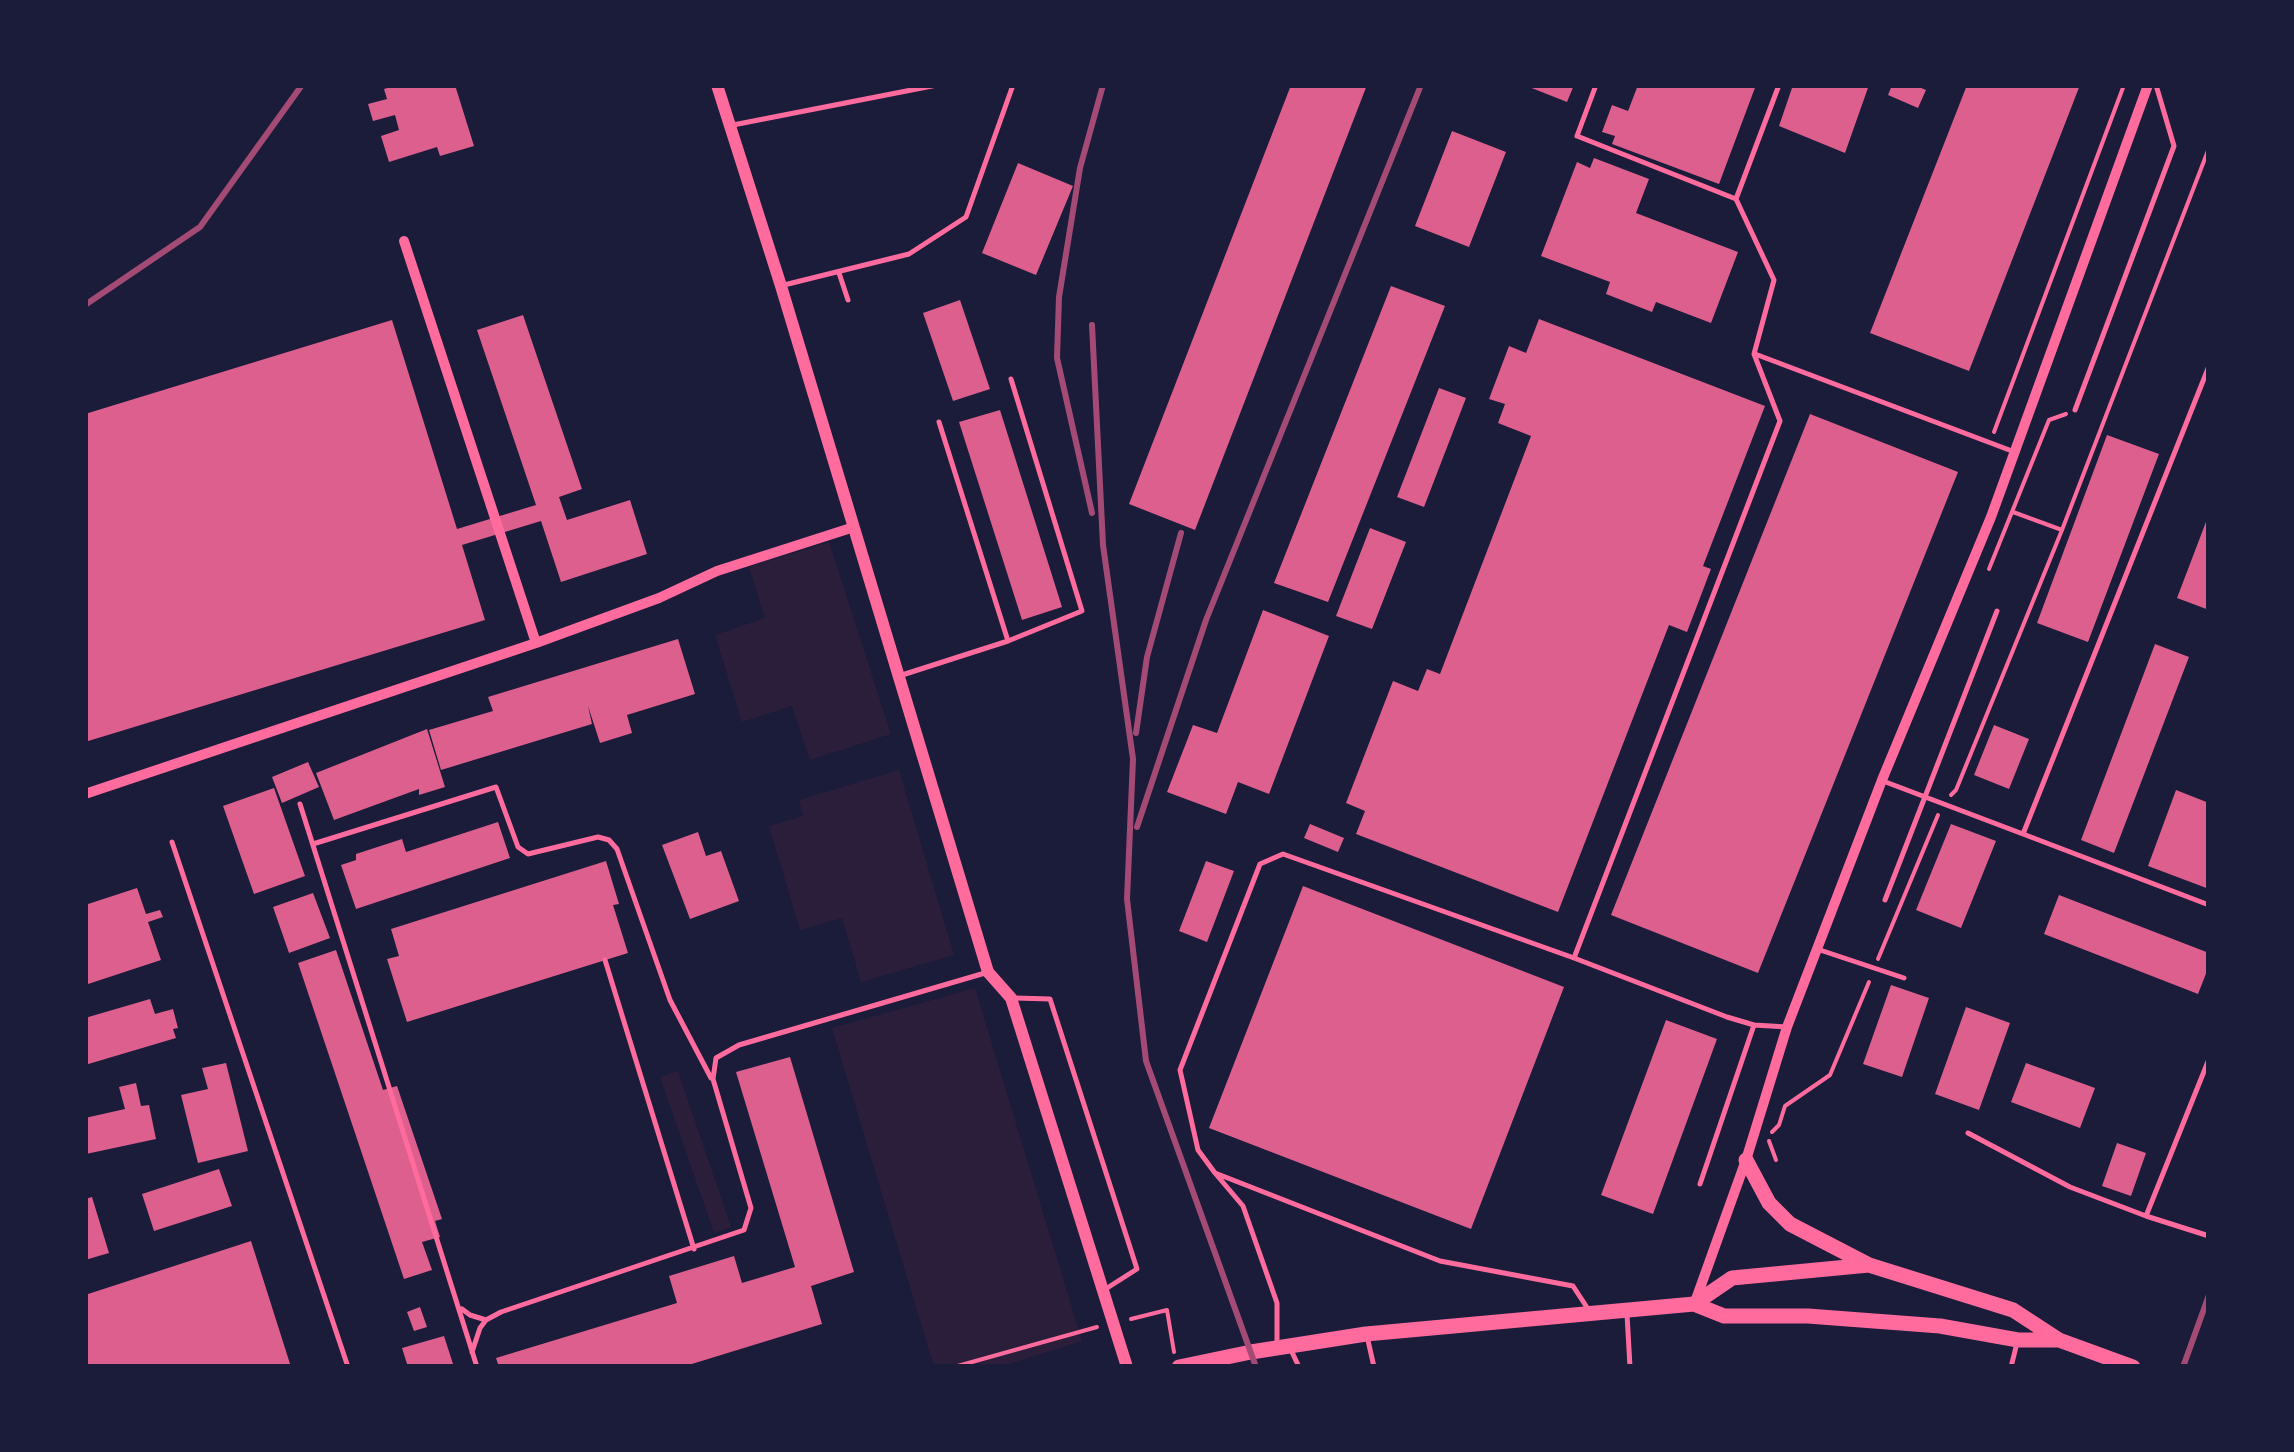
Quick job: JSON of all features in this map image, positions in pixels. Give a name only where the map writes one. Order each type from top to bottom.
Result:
[{"type":"main road","points":[[1746,1160],[1768,1203],[1790,1224],[1869,1265],[2013,1310],[2059,1340],[2134,1367]]},
{"type":"main road","points":[[1178,1367],[1366,1334],[1694,1304],[1732,1278],[1869,1265]]},
{"type":"main road","points":[[1694,1304],[1724,1316],[1808,1316],[1940,1326],[2018,1340],[2059,1340]]},
{"type":"street","points":[[717,85],[988,972],[1010,998],[1127,1367]]},
{"type":"street","points":[[1694,1304],[1816,949],[1991,517],[2148,85]]},
{"type":"street","points":[[404,241],[536,643]]},
{"type":"street","points":[[85,794],[536,643],[660,598],[718,571],[852,528]]},
{"type":"lane","points":[[730,126],[938,85]]},
{"type":"lane","points":[[781,286],[909,254],[966,216],[1013,85]]},
{"type":"lane","points":[[1574,958],[1780,421],[1754,354],[1774,280],[1736,198],[1577,136],[1596,85]]},
{"type":"lane","points":[[1736,198],[1778,85]]},
{"type":"lane","points":[[2075,410],[2174,146],[2156,85]]},
{"type":"lane","points":[[839,272],[848,300]]},
{"type":"lane","points":[[1754,354],[2014,452]]},
{"type":"lane","points":[[2022,834],[2209,366]]},
{"type":"lane","points":[[897,677],[1008,641],[1082,611],[1011,379]]},
{"type":"lane","points":[[940,422],[1008,641]]},
{"type":"lane","points":[[1885,900],[1997,611]]},
{"type":"lane","points":[[1882,780],[2209,905]]},
{"type":"lane","points":[[313,844],[496,788],[518,847],[528,854],[598,836],[609,840],[616,849],[670,1000],[714,1084]]},
{"type":"lane","points":[[300,804],[476,1367]]},
{"type":"lane","points":[[172,842],[348,1367]]},
{"type":"lane","points":[[1298,1367],[1284,1348],[1277,1302],[1244,1206],[1198,1150],[1180,1070],[1260,864],[1283,854],[1754,1025],[1787,1027]]},
{"type":"lane","points":[[1816,949],[1904,978]]},
{"type":"lane","points":[[605,960],[694,1249]]},
{"type":"lane","points":[[472,1352],[486,1320],[501,1312],[744,1230],[751,1208],[714,1084],[712,1069],[716,1058],[739,1045],[988,972]]},
{"type":"lane","points":[[1010,998],[1050,999],[1091,1125],[1137,1269],[1104,1290]]},
{"type":"lane","points":[[1700,1184],[1754,1025]]},
{"type":"lane","points":[[2146,1216],[2209,1059]]},
{"type":"lane","points":[[1968,1133],[2070,1188],[2209,1236]]},
{"type":"lane","points":[[1215,1173],[1440,1261],[1573,1286],[1591,1314]]},
{"type":"lane","points":[[459,1306],[486,1320]]},
{"type":"lane","points":[[1627,1312],[1630,1367]]},
{"type":"lane","points":[[1366,1334],[1374,1367]]},
{"type":"lane","points":[[2011,1367],[2018,1340]]},
{"type":"path","points":[[1990,443],[2124,85]]},
{"type":"path","points":[[1776,1160],[1769,1140],[1785,1106],[1830,1075],[1943,803],[1956,790],[2062,530],[2209,148]]},
{"type":"path","points":[[1990,569],[2049,420],[2075,410]]},
{"type":"path","points":[[2012,512],[2062,530]]},
{"type":"path","points":[[954,1367],[1168,1310],[1178,1367]]},
{"type":"shaded area","points":[[829,542],[891,734],[810,760],[792,706],[742,722],[715,635],[765,618],[749,567]]},
{"type":"shaded area","points":[[899,770],[954,955],[861,982],[842,918],[800,930],[769,826],[803,816],[799,800]]},
{"type":"shaded area","points":[[975,988],[1082,1341],[1000,1367],[934,1367],[832,1028]]},
{"type":"shaded area","points":[[678,1071],[731,1227],[714,1233],[660,1077]]},
{"type":"building","points":[[397,85],[455,85],[474,146],[440,156],[437,147],[389,162],[381,136],[399,130],[395,115],[373,121],[368,104],[387,99],[384,89]]},
{"type":"building","points":[[1291,85],[1367,85],[1195,530],[1129,504]]},
{"type":"building","points":[[1524,85],[1574,85],[1567,102]]},
{"type":"building","points":[[1638,85],[1756,85],[1719,184],[1612,144],[1615,136],[1602,132],[1612,105],[1628,111]]},
{"type":"building","points":[[1793,85],[1869,85],[1845,153],[1779,126]]},
{"type":"building","points":[[1892,85],[1914,85],[1926,90],[1918,108],[1888,95]]},
{"type":"building","points":[[1967,85],[2080,85],[1969,371],[1870,333]]},
{"type":"building","points":[[1452,131],[1506,152],[1469,247],[1415,226]]},
{"type":"building","points":[[1594,158],[1649,179],[1636,213],[1738,252],[1711,323],[1656,302],[1652,312],[1606,294],[1610,282],[1541,256],[1577,162],[1590,168]]},
{"type":"building","points":[[1018,163],[1073,186],[1036,275],[982,253]]},
{"type":"building","points":[[1391,286],[1445,306],[1328,602],[1274,583]]},
{"type":"building","points":[[960,300],[990,389],[953,401],[923,313]]},
{"type":"building","points":[[523,315],[582,489],[559,497],[567,520],[630,500],[647,554],[561,582],[541,521],[462,545],[485,620],[85,742],[85,414],[392,320],[457,529],[536,505],[477,330]]},
{"type":"building","points":[[1539,319],[1765,406],[1703,566],[1711,569],[1687,632],[1669,625],[1558,912],[1356,834],[1365,811],[1346,803],[1393,681],[1418,691],[1427,669],[1440,674],[1531,436],[1498,423],[1505,404],[1489,399],[1509,346],[1526,353]]},
{"type":"building","points":[[1439,388],[1466,398],[1424,507],[1397,497]]},
{"type":"building","points":[[1000,410],[1062,607],[1022,620],[959,422]]},
{"type":"building","points":[[1810,414],[1958,472],[1758,973],[1611,915]]},
{"type":"building","points":[[2107,435],[2159,454],[2088,642],[2037,623]]},
{"type":"building","points":[[2209,514],[2209,610],[2177,598]]},
{"type":"building","points":[[1370,528],[1406,542],[1372,629],[1336,616]]},
{"type":"building","points":[[1263,610],[1329,636],[1269,794],[1238,782],[1226,814],[1167,792],[1193,725],[1217,733]]},
{"type":"building","points":[[678,639],[695,694],[627,715],[632,733],[600,743],[588,706],[592,724],[441,770],[429,730],[493,711],[488,697]]},
{"type":"building","points":[[2155,644],[2189,657],[2114,853],[2081,840]]},
{"type":"building","points":[[1994,725],[2029,739],[2009,789],[1974,775]]},
{"type":"building","points":[[427,729],[445,787],[419,795],[419,789],[334,820],[316,773]]},
{"type":"building","points":[[308,762],[319,787],[282,803],[272,777]]},
{"type":"building","points":[[274,788],[305,876],[254,894],[223,806]]},
{"type":"building","points":[[2176,790],[2209,803],[2209,889],[2148,866]]},
{"type":"building","points":[[498,822],[510,858],[356,909],[341,865],[356,860],[356,854],[402,839],[406,852]]},
{"type":"building","points":[[1310,824],[1344,838],[1338,852],[1304,838]]},
{"type":"building","points":[[1951,824],[1996,841],[1961,928],[1916,910]]},
{"type":"building","points":[[698,832],[706,856],[721,851],[739,901],[690,919],[662,845]]},
{"type":"building","points":[[606,861],[619,904],[613,905],[628,953],[407,1022],[387,959],[399,956],[391,929]]},
{"type":"building","points":[[1206,861],[1234,871],[1207,942],[1179,931]]},
{"type":"building","points":[[1303,886],[1564,987],[1471,1229],[1209,1128]]},
{"type":"building","points":[[137,888],[146,914],[160,910],[163,917],[148,922],[161,960],[85,985],[85,905]]},
{"type":"building","points":[[313,893],[330,938],[289,953],[273,907]]},
{"type":"building","points":[[2059,895],[2209,953],[2209,966],[2198,994],[2044,934]]},
{"type":"building","points":[[336,950],[383,1090],[397,1086],[442,1219],[435,1221],[440,1237],[422,1242],[432,1270],[404,1279],[298,963]]},
{"type":"building","points":[[1891,985],[1929,998],[1902,1077],[1863,1064]]},
{"type":"building","points":[[150,999],[155,1014],[173,1009],[178,1028],[173,1029],[176,1038],[85,1065],[85,1018]]},
{"type":"building","points":[[1966,1007],[2010,1023],[1979,1110],[1935,1094]]},
{"type":"building","points":[[1666,1020],[1717,1039],[1653,1214],[1601,1195]]},
{"type":"building","points":[[790,1057],[854,1272],[811,1286],[822,1324],[682,1367],[499,1367],[496,1358],[677,1303],[669,1276],[734,1256],[742,1283],[795,1267],[736,1072]]},
{"type":"building","points":[[226,1063],[248,1151],[198,1163],[181,1095],[208,1089],[202,1068]]},
{"type":"building","points":[[2026,1063],[2095,1088],[2080,1128],[2011,1102]]},
{"type":"building","points":[[136,1083],[141,1106],[149,1105],[156,1139],[86,1154],[85,1118],[125,1109],[119,1087]]},
{"type":"building","points":[[2117,1143],[2146,1153],[2131,1196],[2102,1186]]},
{"type":"building","points":[[219,1169],[232,1206],[154,1231],[142,1194]]},
{"type":"building","points":[[92,1197],[109,1253],[85,1260],[85,1199]]},
{"type":"building","points":[[251,1241],[291,1367],[87,1367],[85,1295]]},
{"type":"building","points":[[420,1307],[427,1327],[414,1331],[407,1312]]},
{"type":"building","points":[[444,1336],[454,1367],[408,1367],[402,1348]]},
{"type":"railway","points":[[85,305],[200,227],[302,85]]},
{"type":"railway","points":[[1092,513],[1057,358],[1059,297],[1080,168],[1103,85]]},
{"type":"railway","points":[[1137,827],[1206,620],[1421,85]]},
{"type":"railway","points":[[1092,325],[1103,545],[1133,759],[1127,899],[1146,1061],[1256,1367]]},
{"type":"railway","points":[[1136,733],[1147,657],[1181,533]]},
{"type":"railway","points":[[2183,1367],[2209,1295]]}]
